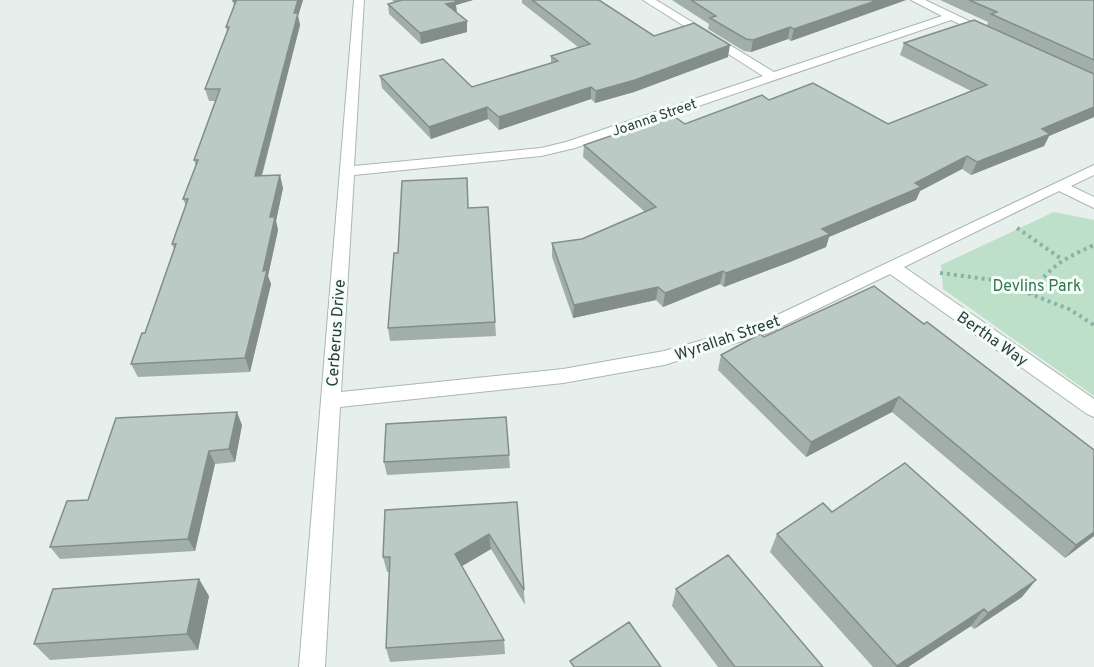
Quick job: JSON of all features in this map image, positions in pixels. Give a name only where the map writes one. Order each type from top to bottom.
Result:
[{"type":"street","name":"Cerberus Drive","points":[[312,667],[359,0]]},
{"type":"street","points":[[648,0],[773,77]]},
{"type":"street","points":[[916,0],[995,36]]},
{"type":"street","name":"Joanna Street","points":[[347,171],[541,152],[570,145],[952,16]]},
{"type":"street","name":"Wyrallah Street","points":[[330,401],[563,376],[664,358],[762,329],[1094,170]]},
{"type":"street","points":[[1060,186],[1094,204]]},
{"type":"street","name":"Bertha Way","points":[[892,267],[1094,409]]},
{"type":"path","points":[[995,217],[1032,238],[1063,260]]},
{"type":"path","points":[[1030,294],[1047,271],[1063,260],[1094,245]]},
{"type":"path","points":[[937,273],[994,280],[1069,309],[1094,325]]},
{"type":"green space","name":"Devlins Park","points":[[1054,212],[1094,220],[1094,396],[943,289],[941,265]]},
{"type":"building","points":[[233,0],[298,0],[294,13],[298,13],[255,176],[280,175],[270,217],[275,217],[263,271],[267,270],[245,358],[131,364],[142,333],[145,333],[176,244],[172,244],[188,199],[183,199],[198,160],[194,160],[220,89],[205,89],[229,27],[226,27],[236,1]]},
{"type":"building","points":[[402,0],[454,0],[456,2],[446,4],[467,21],[420,33],[388,4]]},
{"type":"building","points":[[532,0],[599,0],[654,36],[694,23],[730,45],[635,80],[596,91],[591,87],[499,117],[487,107],[429,127],[380,76],[443,59],[472,87],[558,61],[551,56],[590,44]]},
{"type":"building","points":[[691,0],[878,0],[794,29],[790,27],[753,40],[746,39],[710,18],[716,16]]},
{"type":"building","points":[[969,0],[1094,0],[1094,60],[991,14],[997,12]]},
{"type":"building","points":[[974,20],[1094,74],[1094,107],[1042,129],[1050,134],[977,162],[967,156],[915,183],[921,187],[822,229],[830,234],[794,248],[665,293],[658,287],[574,305],[552,243],[582,239],[656,207],[584,145],[672,115],[685,124],[762,95],[769,100],[813,83],[888,124],[987,85],[904,43]]},
{"type":"building","points":[[467,178],[468,208],[488,207],[495,322],[388,328],[394,253],[398,253],[402,181]]},
{"type":"building","points":[[874,286],[924,324],[927,322],[1094,450],[1094,532],[1076,545],[899,397],[811,442],[721,355],[760,334],[764,337]]},
{"type":"building","points":[[237,412],[229,449],[209,451],[188,539],[50,547],[67,501],[88,500],[116,418]]},
{"type":"building","points":[[506,417],[509,455],[384,462],[386,424]]},
{"type":"building","points":[[905,463],[1036,580],[988,613],[984,609],[897,666],[777,534],[823,503],[832,512]]},
{"type":"building","points":[[517,502],[524,590],[489,534],[455,554],[504,640],[386,648],[390,557],[383,557],[385,510]]},
{"type":"building","points":[[728,555],[823,667],[735,667],[676,589]]},
{"type":"building","points":[[199,579],[187,634],[34,644],[53,589]]},
{"type":"building","points":[[629,622],[661,667],[574,667],[570,661]]}]
